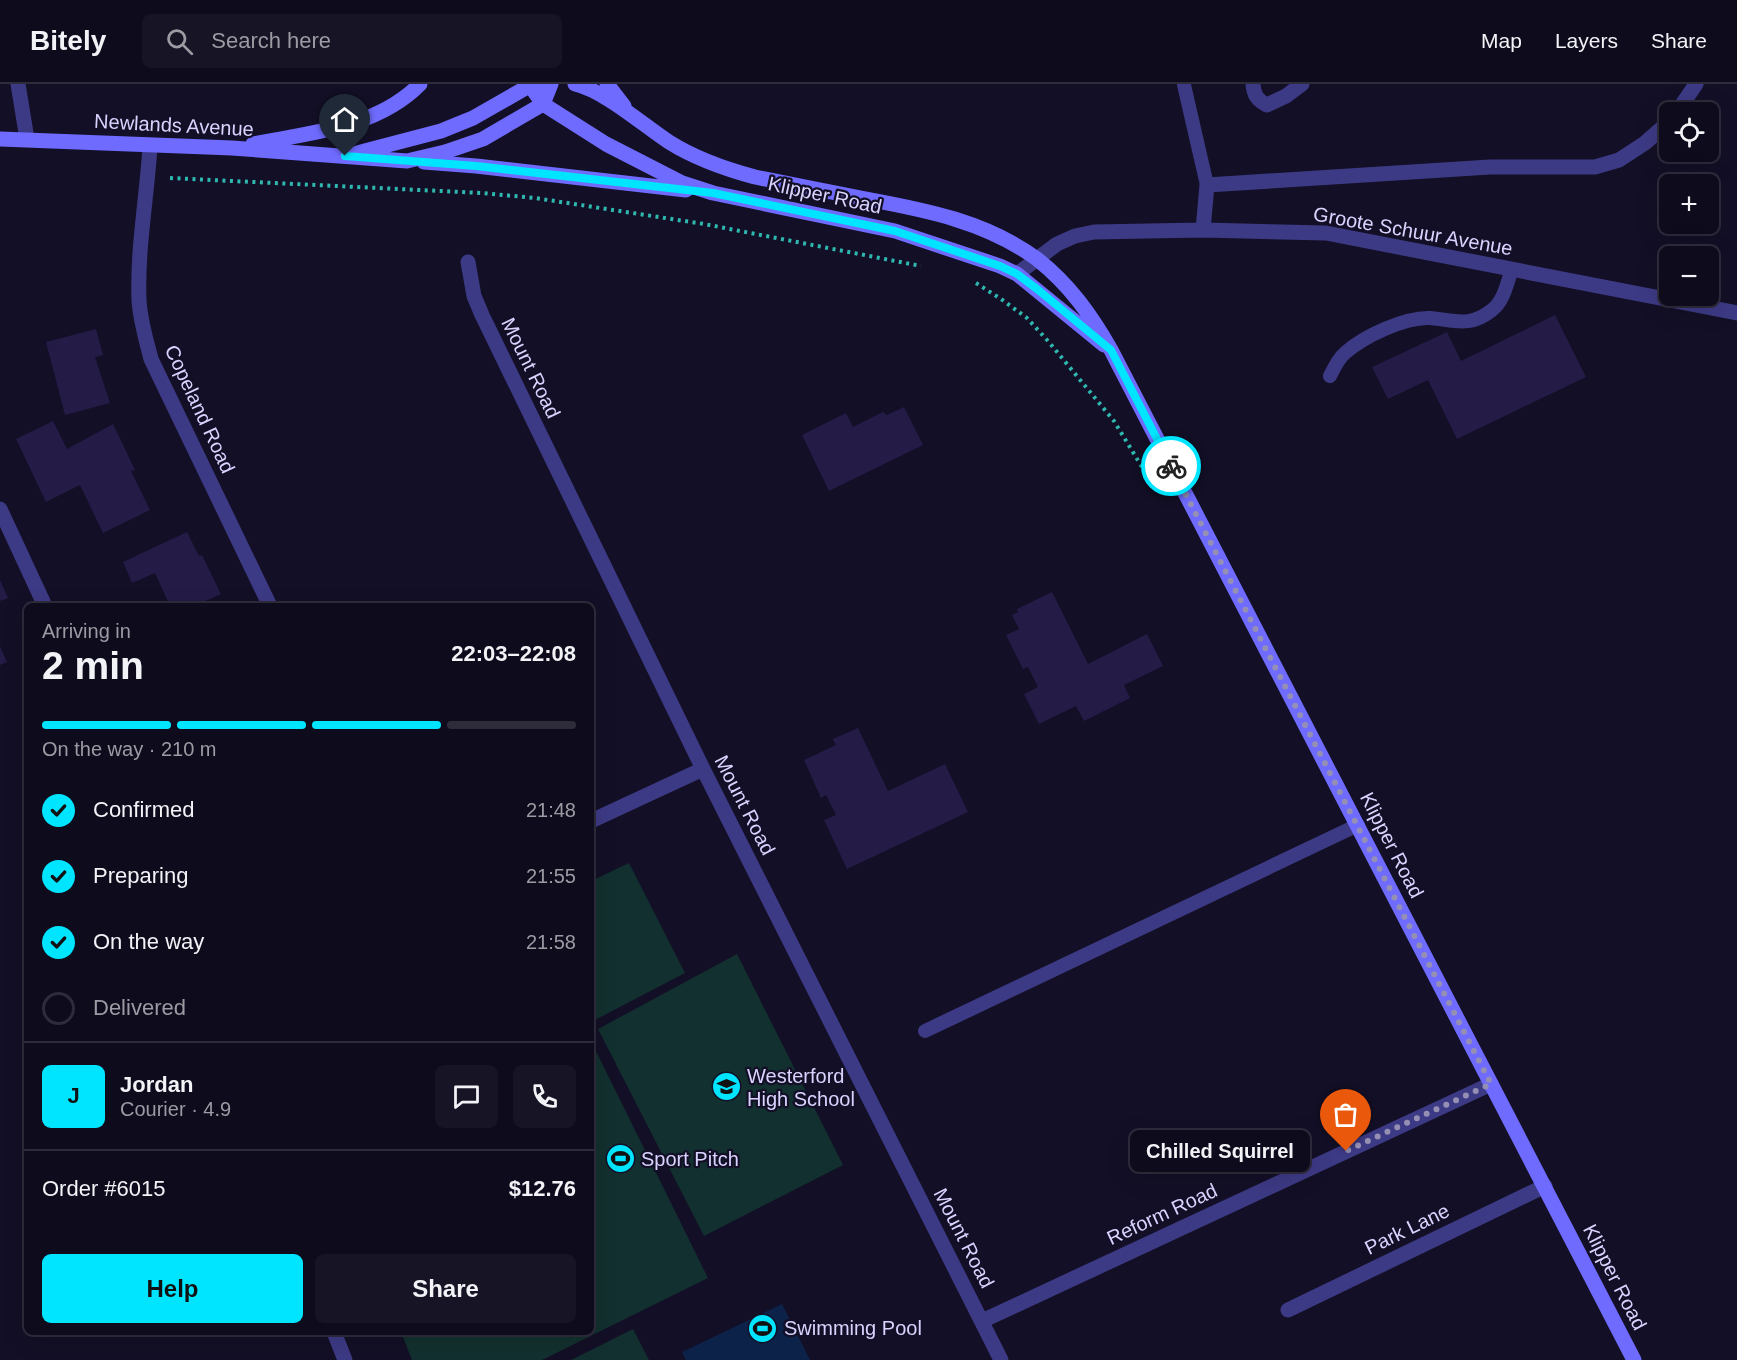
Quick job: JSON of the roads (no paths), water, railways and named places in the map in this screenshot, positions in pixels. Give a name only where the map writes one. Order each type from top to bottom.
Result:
[{"type":"main road","points":[[232,148],[367,119],[400,101],[420,84]]},
{"type":"main road","points":[[543,104],[551,84]]},
{"type":"main road","name":"Klipper Road","points":[[575,84],[600,95],[671,143],[698,158],[726,169],[755,177],[941,214],[982,229],[1036,258],[1080,302],[1092,317],[1111,350],[1634,1360]]},
{"type":"main road","points":[[607,84],[631,116]]},
{"type":"main road","name":"Newlands Avenue","points":[[345,156],[441,131],[473,117],[531,85]]},
{"type":"main road","name":"Klipper Road","points":[[531,85],[543,104],[606,144],[682,183],[713,193],[895,231],[1000,266],[1017,274],[1111,350]]},
{"type":"main road","name":"Newlands Avenue","points":[[0,139],[232,148],[407,161],[445,152],[483,139],[543,104]]},
{"type":"main road","points":[[407,161],[476,166],[713,193]]},
{"type":"street","points":[[18,84],[27,139]]},
{"type":"street","points":[[1253,84],[1258,101],[1267,105],[1286,96],[1302,84]]},
{"type":"street","points":[[1684,102],[1696,84]]},
{"type":"street","points":[[1203,230],[1207,185],[1490,167],[1595,168],[1619,160],[1659,131]]},
{"type":"street","name":"Copeland Road","points":[[150,146],[140,261],[141,324],[151,359],[269,603]]},
{"type":"street","name":"Groote Schuur Avenue","points":[[1017,274],[1057,243],[1095,232],[1203,230],[1326,233],[1737,313]]},
{"type":"street","name":"Mount Road","points":[[468,262],[474,296],[482,315],[703,769],[1001,1360]]},
{"type":"street","points":[[0,509],[44,603]]},
{"type":"street","points":[[594,821],[703,769]]},
{"type":"street","name":"Reform Road","points":[[982,1321],[1491,1084]]},
{"type":"street","name":"Park Lane","points":[[1288,1310],[1545,1186]]},
{"type":"street","points":[[335,1335],[345,1360]]},
{"type":"lane","points":[[1184,85],[1207,185]]},
{"type":"lane","points":[[1330,376],[1344,353],[1394,324],[1413,319],[1431,318],[1460,322],[1481,318],[1494,309],[1502,298],[1512,269]]},
{"type":"lane","points":[[925,1031],[1358,825]]},
{"type":"water","name":"Swimming Pool","points":[[782,1304],[810,1360],[686,1360],[682,1352]]},
{"type":"place","name":"Westerford High School","points":[[726,1087]]},
{"type":"place","name":"Chilled Squirrel","points":[[1346,1151]]},
{"type":"place","name":"Sport Pitch","points":[[620,1159]]},
{"type":"place","name":"Swimming Pool","points":[[763,1328]]}]
